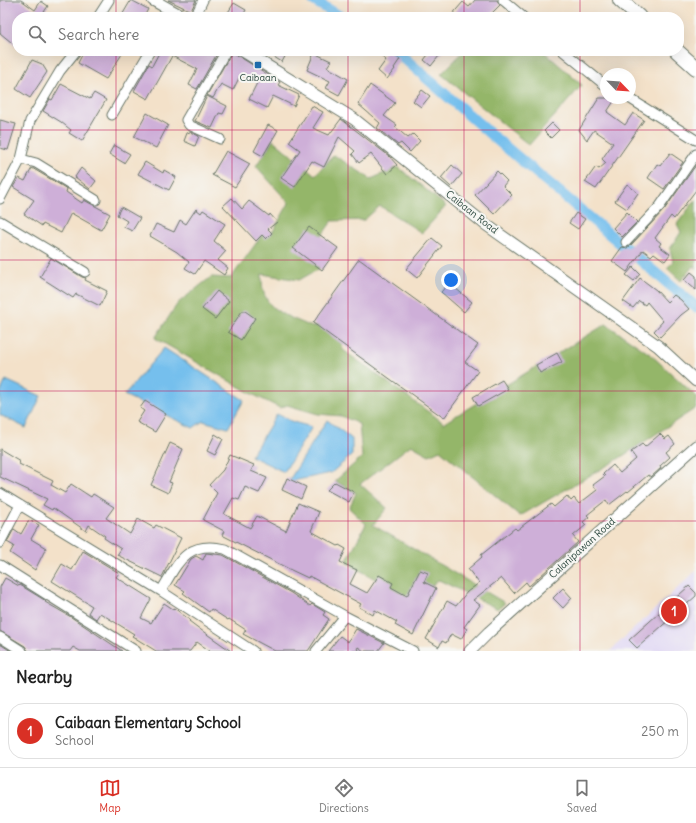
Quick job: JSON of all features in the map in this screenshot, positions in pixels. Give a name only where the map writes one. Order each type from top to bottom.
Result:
[{"type":"main road","points":[[620,0],[633,12]]},
{"type":"main road","points":[[683,56],[696,68]]},
{"type":"street","points":[[101,12],[109,0]]},
{"type":"street","points":[[153,0],[171,12]]},
{"type":"street","points":[[197,12],[203,0]]},
{"type":"street","points":[[503,0],[517,12]]},
{"type":"street","points":[[0,199],[21,159],[30,121],[60,71],[72,56]]},
{"type":"street","points":[[112,114],[147,56]]},
{"type":"street","points":[[220,139],[189,125],[186,120],[223,56]]},
{"type":"street","name":"Caibaan Road","points":[[251,56],[354,119],[485,224],[658,346],[696,381]]},
{"type":"street","points":[[569,56],[600,81]]},
{"type":"street","points":[[636,102],[696,140]]},
{"type":"street","points":[[626,242],[660,206],[696,154]]},
{"type":"street","points":[[21,159],[36,163],[96,200]]},
{"type":"street","points":[[0,222],[85,272]]},
{"type":"street","name":"Calanipawan Road","points":[[470,651],[489,632],[696,446]]},
{"type":"street","points":[[0,493],[161,591],[253,651]]},
{"type":"street","points":[[0,543],[20,505]]},
{"type":"street","points":[[161,591],[182,558],[192,551],[215,547],[225,549],[345,616],[413,651]]},
{"type":"street","points":[[0,565],[136,651]]},
{"type":"street","points":[[316,651],[345,616]]},
{"type":"street","points":[[0,636],[22,651]]},
{"type":"street","points":[[392,651],[398,643]]},
{"type":"shaded area","points":[[696,571],[696,651],[610,651]]},
{"type":"green space","points":[[459,56],[549,56],[582,85],[529,145],[441,74]]},
{"type":"green space","points":[[273,140],[315,175],[334,155],[371,179],[398,167],[446,206],[422,233],[380,206],[364,220],[332,221],[311,251],[319,269],[299,280],[262,274],[262,286],[265,296],[276,310],[312,327],[327,323],[339,331],[343,350],[444,423],[606,324],[650,354],[696,396],[696,408],[615,461],[520,516],[440,450],[429,455],[411,445],[360,484],[387,508],[373,525],[505,603],[498,609],[439,580],[413,601],[346,562],[366,524],[349,508],[356,493],[335,481],[362,457],[359,424],[341,416],[318,414],[287,405],[280,408],[250,393],[155,338],[178,303],[211,277],[231,278],[262,235],[272,233],[289,203],[256,166]]},
{"type":"green space","points":[[696,199],[696,269],[693,266],[681,281],[667,268],[673,262],[670,249],[681,232],[677,224]]},
{"type":"water","points":[[164,348],[244,400],[228,428],[203,421],[193,428],[124,395]]},
{"type":"water","points":[[6,380],[41,396],[26,428],[0,415],[0,393]]},
{"type":"water","points":[[277,414],[293,422],[312,427],[284,472],[251,456]]},
{"type":"water","points":[[327,420],[352,439],[352,455],[331,473],[288,482]]},
{"type":"building","points":[[0,0],[21,0],[35,10],[41,1],[48,6],[44,12],[12,12],[12,43],[0,33]]},
{"type":"building","points":[[131,0],[148,9],[146,12],[124,12]]},
{"type":"building","points":[[168,0],[196,0],[191,11]]},
{"type":"building","points":[[475,0],[497,0],[500,5],[493,12],[454,12],[463,2],[469,7]]},
{"type":"building","points":[[234,3],[246,10],[245,12],[228,12]]},
{"type":"building","points":[[82,56],[121,56],[106,79],[78,63]]},
{"type":"building","points":[[157,56],[172,56],[148,99],[134,91],[149,64],[152,66]]},
{"type":"building","points":[[172,56],[216,56],[197,89],[189,85],[197,69]]},
{"type":"building","points":[[230,56],[238,56],[280,82],[278,85],[299,95],[294,106],[273,96],[267,108],[249,99],[257,83],[241,74],[233,90],[221,84],[213,98],[207,95]]},
{"type":"building","points":[[275,56],[285,56],[282,62]]},
{"type":"building","points":[[313,56],[320,56],[331,61],[327,67],[348,79],[339,95],[326,88],[330,81],[307,70]]},
{"type":"building","points":[[395,56],[400,59],[394,68],[395,69],[387,79],[378,71],[386,60],[382,57]]},
{"type":"building","points":[[427,56],[439,56],[431,66],[424,60]]},
{"type":"building","points":[[32,60],[42,64],[47,72],[30,98],[16,89]]},
{"type":"building","points":[[61,84],[90,99],[94,93],[106,100],[82,141],[69,133],[71,130],[61,122],[43,111],[50,99],[52,100]]},
{"type":"building","points":[[370,85],[395,103],[384,116],[397,125],[395,127],[408,138],[413,134],[420,141],[410,152],[401,143],[398,145],[377,128],[380,123],[358,104]]},
{"type":"building","points":[[422,90],[430,96],[421,107],[413,101]]},
{"type":"building","points":[[207,96],[227,106],[223,114],[219,113],[212,128],[195,121]]},
{"type":"building","points":[[599,98],[600,104],[612,104],[607,112],[625,125],[633,113],[644,120],[596,189],[585,182],[596,167],[599,169],[606,163],[602,159],[613,143],[594,130],[587,140],[579,130]]},
{"type":"building","points":[[312,106],[323,112],[313,128],[329,135],[341,119],[389,156],[397,165],[387,174],[371,154],[359,163],[352,154],[355,151],[339,137],[324,167],[312,161],[295,187],[281,178],[300,150],[289,142]]},
{"type":"building","points":[[147,113],[168,125],[156,148],[134,137]]},
{"type":"building","points":[[0,120],[16,124],[8,150],[0,148]]},
{"type":"building","points":[[552,123],[559,130],[551,138],[544,131]]},
{"type":"building","points":[[268,125],[278,130],[263,156],[254,151]]},
{"type":"building","points":[[190,132],[199,136],[195,146],[184,141],[187,133]]},
{"type":"building","points":[[114,145],[130,154],[124,163],[109,154]]},
{"type":"building","points":[[226,151],[250,164],[235,187],[212,175]]},
{"type":"building","points":[[670,153],[683,162],[664,189],[648,178],[657,164],[660,166]]},
{"type":"building","points":[[145,162],[163,173],[164,170],[176,177],[169,190],[138,174]]},
{"type":"building","points":[[452,165],[462,174],[451,187],[441,178]]},
{"type":"building","points":[[696,165],[696,190],[674,219],[671,216],[655,238],[661,243],[659,246],[670,254],[665,261],[654,253],[651,256],[643,250],[627,272],[612,261],[622,247],[627,248],[630,246],[664,210]]},
{"type":"building","points":[[32,168],[67,189],[66,192],[82,203],[84,200],[110,214],[101,230],[71,213],[61,233],[43,224],[42,226],[24,214],[34,200],[13,187],[19,178],[25,181]]},
{"type":"building","points":[[81,168],[96,181],[90,189],[75,177]]},
{"type":"building","points":[[497,171],[507,181],[503,186],[512,195],[494,214],[475,195]]},
{"type":"building","points":[[627,184],[638,193],[627,209],[615,201]]},
{"type":"building","points":[[232,198],[242,209],[249,201],[269,216],[270,214],[277,222],[268,229],[272,233],[266,239],[262,235],[256,241],[223,206]]},
{"type":"building","points":[[121,207],[140,218],[132,231],[124,227],[127,221],[117,215]]},
{"type":"building","points":[[196,209],[201,213],[203,210],[225,224],[214,241],[226,251],[218,260],[228,268],[224,275],[204,261],[195,274],[185,268],[189,262],[177,252],[150,236],[156,224],[174,232],[180,220],[186,224]]},
{"type":"building","points":[[627,212],[637,222],[622,237],[613,228]]},
{"type":"building","points":[[576,213],[585,219],[578,229],[569,223]]},
{"type":"building","points":[[309,227],[338,248],[322,270],[293,248]]},
{"type":"building","points":[[432,238],[442,246],[417,278],[406,269]]},
{"type":"building","points":[[51,258],[86,278],[85,280],[107,291],[100,306],[76,294],[73,298],[40,277]]},
{"type":"building","points":[[359,259],[478,345],[465,362],[478,371],[444,418],[313,323]]},
{"type":"building","points":[[633,267],[640,274],[634,281],[626,275]]},
{"type":"building","points":[[691,272],[696,276],[696,290],[684,280]]},
{"type":"building","points":[[640,278],[656,290],[667,302],[674,295],[689,309],[681,315],[660,337],[654,331],[663,321],[647,302],[645,305],[639,301],[633,308],[623,301]]},
{"type":"building","points":[[449,283],[472,302],[464,312],[441,292]]},
{"type":"building","points":[[217,291],[229,301],[215,319],[202,309]]},
{"type":"building","points":[[242,311],[245,311],[255,318],[241,340],[228,332]]},
{"type":"building","points":[[557,353],[562,362],[540,373],[536,365]]},
{"type":"building","points":[[502,380],[508,389],[478,406],[473,397]]},
{"type":"building","points":[[145,401],[166,414],[155,432],[137,422],[144,411],[140,408]]},
{"type":"building","points":[[215,434],[223,439],[215,455],[207,451]]},
{"type":"building","points":[[660,434],[665,439],[669,436],[675,444],[666,452],[670,457],[660,466],[661,468],[651,477],[648,475],[628,492],[627,491],[609,505],[606,500],[587,515],[589,517],[583,522],[586,525],[573,536],[578,542],[529,586],[526,582],[514,593],[501,578],[473,600],[480,605],[464,627],[467,629],[461,639],[451,634],[446,643],[442,641],[439,647],[426,639],[447,601],[456,606],[467,592],[479,583],[468,569],[482,557],[481,555],[515,528],[517,530],[551,504],[554,507],[567,496],[571,501],[574,498],[579,504],[597,490],[593,485],[605,476],[603,474],[613,465],[620,473],[636,459],[631,452],[642,444],[645,447]]},
{"type":"building","points":[[170,443],[183,449],[169,482],[172,483],[168,493],[151,485]]},
{"type":"building","points":[[0,449],[20,461],[19,464],[53,481],[51,485],[65,493],[71,484],[91,497],[93,494],[114,507],[106,518],[130,534],[138,519],[154,528],[156,525],[181,538],[162,577],[117,555],[121,549],[104,538],[105,536],[89,525],[86,531],[53,508],[52,510],[43,505],[47,499],[0,477]]},
{"type":"building","points":[[230,455],[254,465],[251,471],[267,478],[259,493],[245,487],[239,500],[233,498],[224,514],[250,528],[257,516],[286,531],[298,503],[319,512],[311,531],[346,549],[340,562],[357,570],[350,584],[367,593],[379,575],[393,583],[391,587],[407,596],[420,570],[428,573],[424,582],[436,588],[413,635],[395,625],[397,622],[375,610],[373,615],[359,607],[361,604],[309,576],[308,578],[222,535],[224,531],[203,520],[217,493],[209,485],[223,470]]},
{"type":"building","points":[[287,478],[306,487],[301,499],[282,490]]},
{"type":"building","points":[[335,482],[354,492],[349,502],[327,490]]},
{"type":"building","points":[[29,520],[39,525],[31,539],[46,548],[35,570],[10,553],[14,546],[7,542],[14,529],[21,534]]},
{"type":"building","points":[[83,551],[119,573],[116,577],[151,599],[141,618],[151,623],[164,603],[173,609],[174,608],[190,620],[189,621],[231,651],[210,651],[197,642],[190,651],[156,651],[132,636],[134,634],[100,613],[96,619],[88,613],[92,606],[52,581],[62,564],[72,570]]},
{"type":"building","points":[[206,553],[223,555],[291,593],[310,606],[312,604],[325,612],[323,615],[329,619],[308,651],[275,651],[243,634],[246,630],[211,609],[209,612],[183,593],[185,591],[175,585],[191,559],[196,556],[203,560]]},
{"type":"building","points":[[5,578],[19,586],[20,585],[46,601],[45,602],[71,617],[122,651],[80,651],[73,647],[70,651],[28,651],[25,646],[0,631],[0,587]]},
{"type":"building","points":[[689,586],[696,593],[696,596],[637,648],[629,640]]},
{"type":"building","points":[[563,588],[572,598],[563,608],[553,598]]},
{"type":"building","points":[[356,629],[384,643],[378,651],[364,651],[358,647],[357,649],[360,651],[328,651],[340,636],[348,642]]},
{"type":"building","points":[[0,644],[11,651],[0,651]]},
{"type":"waterway","points":[[313,0],[333,12]]},
{"type":"waterway","points":[[402,56],[495,138],[696,307]]},
{"type":"place","name":"Caibaan","points":[[258,65]]},
{"type":"place","name":"Caibaan Elementary School","points":[[674,611]]}]
